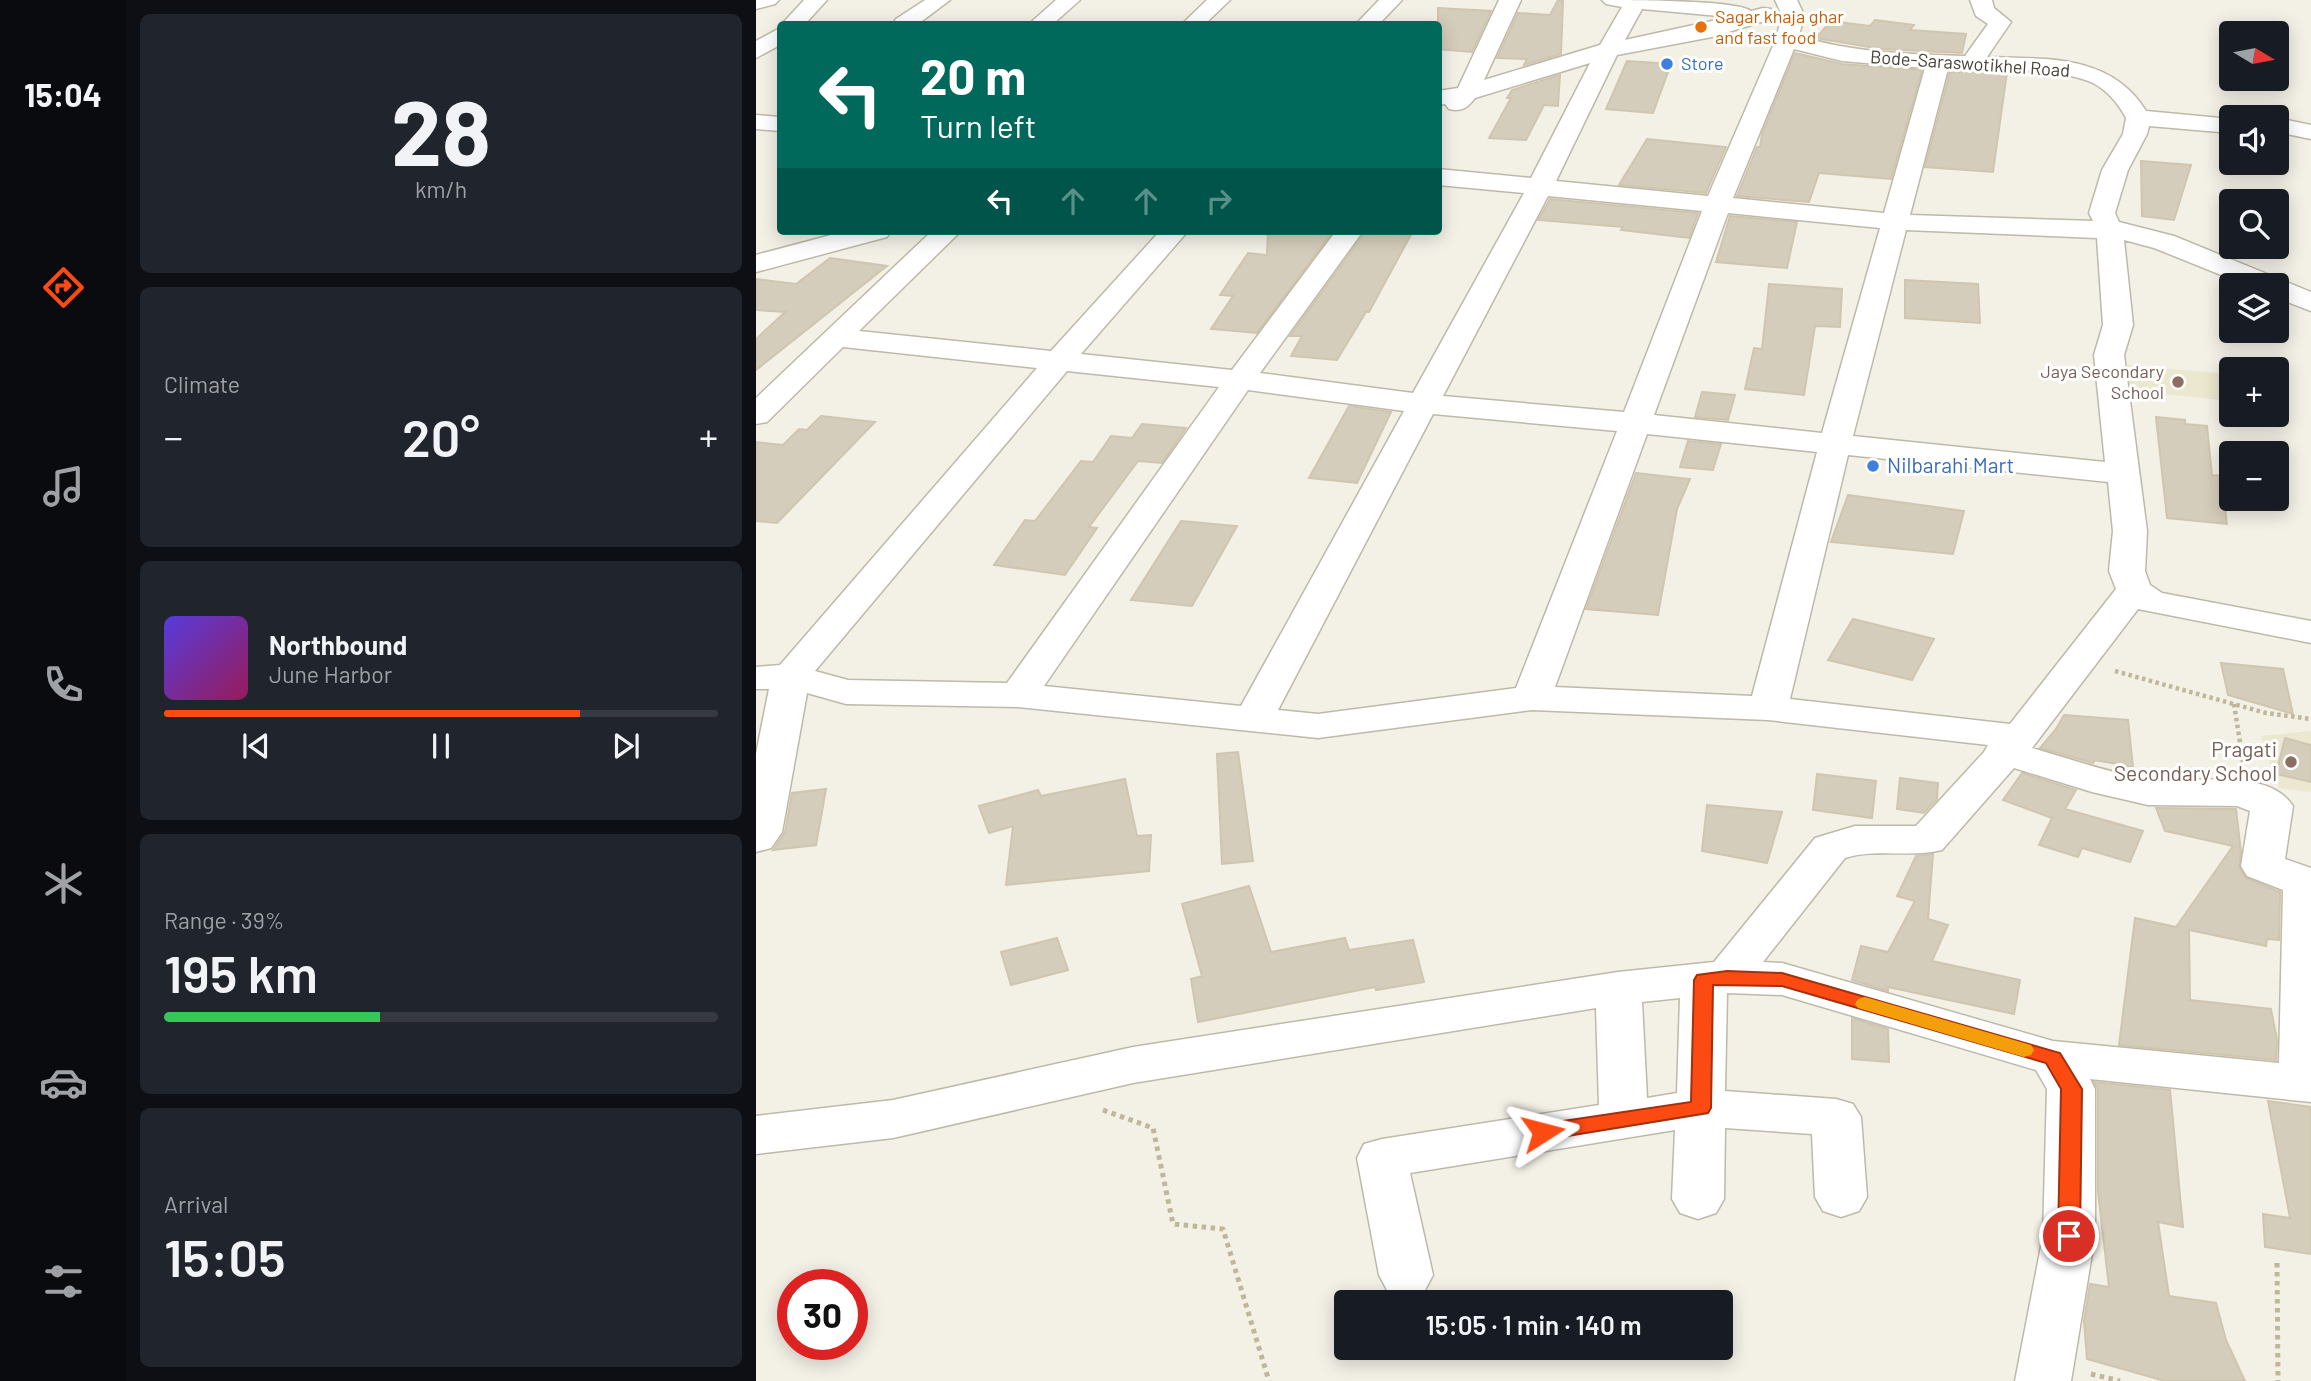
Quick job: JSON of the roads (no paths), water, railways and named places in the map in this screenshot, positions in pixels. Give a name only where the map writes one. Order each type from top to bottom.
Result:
[{"type":"street","points":[[756,3],[768,0]]},
{"type":"street","points":[[796,21],[816,0]]},
{"type":"street","points":[[908,21],[939,0]]},
{"type":"street","points":[[1044,21],[1069,0]]},
{"type":"street","points":[[1196,21],[1219,0]]},
{"type":"street","points":[[1370,21],[1391,0]]},
{"type":"street","points":[[1442,120],[1467,93],[1510,0]]},
{"type":"street","name":"Bode-Saraswotikhel Road","points":[[1607,0],[1789,18],[1808,47],[1854,55],[2041,66],[2076,71],[2106,81],[2129,100],[2138,118]]},
{"type":"street","points":[[1972,62],[2000,22],[1984,11],[1981,0]]},
{"type":"street","points":[[1253,720],[1540,187],[1608,50],[1636,1]]},
{"type":"street","points":[[1442,97],[1467,93],[1608,50],[1712,30],[1763,14]]},
{"type":"street","points":[[1532,698],[1789,18]]},
{"type":"street","points":[[756,51],[777,37]]},
{"type":"street","points":[[1768,708],[1835,444],[1938,62]]},
{"type":"street","points":[[2219,125],[2138,118],[2135,134],[2115,170],[2102,213],[2109,229],[2118,325],[2109,355],[2130,531],[2127,571],[2134,590],[2151,602],[2311,632]]},
{"type":"street","points":[[2289,127],[2311,132]]},
{"type":"street","points":[[1442,177],[1895,222],[2109,229],[2164,242],[2240,273]]},
{"type":"street","points":[[756,264],[862,235]]},
{"type":"street","points":[[756,415],[838,338],[890,283],[944,235]]},
{"type":"street","points":[[756,838],[761,832],[774,677],[1171,235]]},
{"type":"street","points":[[1018,695],[1240,380],[1347,235]]},
{"type":"street","points":[[2289,293],[2311,302]]},
{"type":"street","points":[[838,338],[1240,380],[1422,404],[1635,423],[2122,474]]},
{"type":"street","points":[[1698,1199],[1700,1108],[1715,979],[1830,848],[1855,840],[1927,840],[2012,744],[2134,590]]},
{"type":"street","points":[[756,1135],[893,1119],[1133,1065],[1618,988],[1715,979],[1782,979],[2053,1058],[2307,1083],[2305,882],[2262,866],[2272,806],[2265,800],[2248,794],[2164,794],[2102,781],[2012,744],[1768,708],[1532,698],[1318,726],[1018,695],[846,692],[774,677]]},
{"type":"street","points":[[1618,988],[1624,1119]]},
{"type":"street","points":[[2043,1381],[2069,1236],[2071,1089],[2053,1058]]},
{"type":"street","points":[[1406,1275],[1382,1158],[1700,1108],[1836,1117],[1841,1197]]},
{"type":"place","name":"Sagar khaja ghar and fast food","points":[[1701,27]]},
{"type":"place","name":"Store","points":[[1667,64]]},
{"type":"place","name":"Jaya Secondary School","points":[[2178,382]]},
{"type":"place","name":"Nilbarahi Mart","points":[[1873,466]]},
{"type":"place","name":"Pragati Secondary School","points":[[2291,762]]}]
